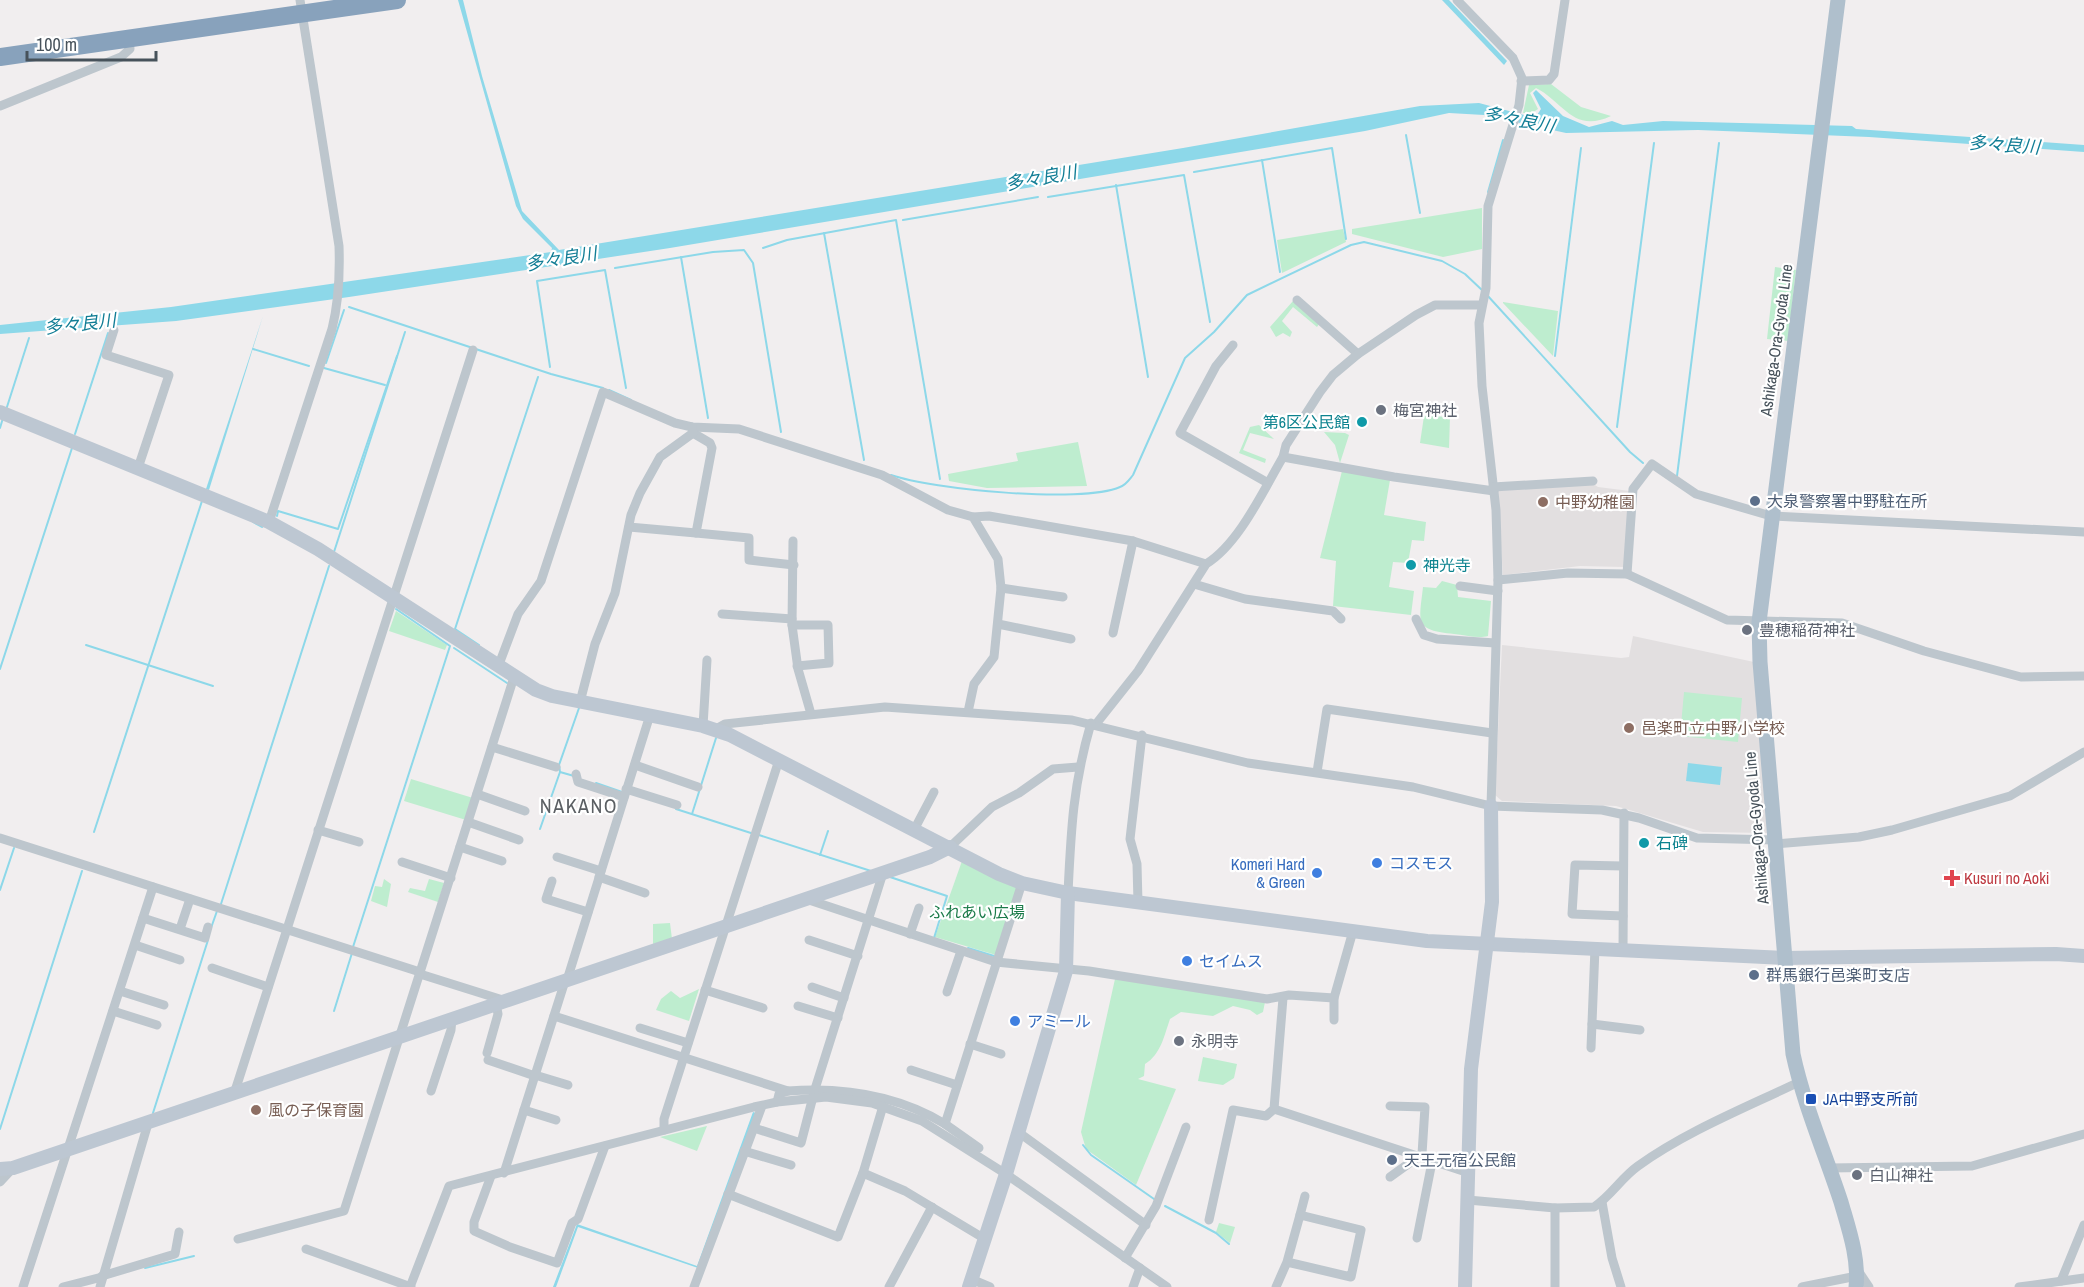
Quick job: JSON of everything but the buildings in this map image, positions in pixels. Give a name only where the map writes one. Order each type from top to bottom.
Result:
[{"type":"highway","points":[[0,57],[129,38],[301,6],[397,0]]},
{"type":"main road","name":"Ashikaga-Ora-Gyoda Line","points":[[1838,0],[1759,622],[1790,1028],[1799,1083],[1850,1232],[1857,1277]]},
{"type":"street","points":[[1457,0],[1513,58],[1519,67],[1521,81],[1519,105],[1488,206],[1486,288],[1480,305],[1482,386],[1493,489],[1498,591],[1492,733],[1492,902],[1471,1069],[1465,1287]]},
{"type":"street","points":[[1521,81],[1550,80],[1554,74],[1565,0]]},
{"type":"street","points":[[269,522],[332,329],[340,274],[339,246],[301,6]]},
{"type":"street","points":[[0,106],[121,57],[130,49],[129,38]]},
{"type":"street","points":[[1297,300],[1358,354]]},
{"type":"street","points":[[990,1287],[970,1283],[1006,1174],[1066,971],[1071,812],[1078,767],[1094,723],[1116,702],[1138,671],[1206,564],[1216,557],[1233,538],[1284,457],[1286,445],[1333,375],[1358,354],[1435,305],[1480,305]]},
{"type":"street","points":[[114,330],[106,355],[169,375],[138,468]]},
{"type":"street","points":[[1233,345],[1216,366],[1180,433],[1268,483]]},
{"type":"street","points":[[235,1091],[473,350]]},
{"type":"street","points":[[498,667],[518,614],[541,581],[603,392],[621,398],[640,410],[692,430],[711,443],[712,448],[696,533]]},
{"type":"street","points":[[0,412],[269,522],[318,549],[498,667],[544,693],[710,728],[779,760],[999,874],[1022,883],[1068,893],[1427,941],[1785,958],[2045,954],[2084,956]]},
{"type":"street","points":[[580,702],[595,644],[615,592],[629,527],[640,493],[660,457],[692,430],[739,429],[787,443],[882,475],[948,510],[973,517],[989,516],[1133,541],[1206,564]]},
{"type":"street","points":[[1284,457],[1394,477],[1493,489],[1593,481]]},
{"type":"street","points":[[1627,574],[1633,489],[1652,464],[1696,495],[1771,516],[2084,532]]},
{"type":"street","points":[[968,712],[974,684],[994,657],[1001,588],[998,560],[973,517]]},
{"type":"street","points":[[629,527],[749,538],[749,560],[794,566]]},
{"type":"street","points":[[793,541],[792,622],[797,666],[811,714]]},
{"type":"street","points":[[1113,633],[1133,541]]},
{"type":"street","points":[[1498,580],[1568,573],[1627,574],[1727,620],[1842,623],[1924,651],[2021,677],[2084,676]]},
{"type":"street","points":[[1194,584],[1245,599],[1333,611],[1341,619]]},
{"type":"street","points":[[1460,586],[1498,591]]},
{"type":"street","points":[[1001,588],[1063,597]]},
{"type":"street","points":[[722,614],[828,625],[830,663],[797,666]]},
{"type":"street","points":[[1416,619],[1424,635],[1437,639],[1496,643]]},
{"type":"street","points":[[998,624],[1071,639]]},
{"type":"street","points":[[708,660],[710,728]]},
{"type":"street","points":[[238,1239],[344,1211],[514,677]]},
{"type":"street","points":[[710,728],[725,723],[885,707],[1094,723],[1248,763],[1413,787],[1491,806],[1624,813],[1697,838],[1775,842],[1859,837],[1892,830],[2010,796],[2022,791],[2084,752]]},
{"type":"street","points":[[1317,772],[1327,709],[1492,733]]},
{"type":"street","points":[[504,1173],[650,714]]},
{"type":"street","points":[[1138,903],[1137,864],[1130,839],[1142,735]]},
{"type":"street","points":[[492,747],[556,767]]},
{"type":"street","points":[[664,1130],[664,1119],[683,1057],[779,760]]},
{"type":"street","points":[[635,765],[698,787]]},
{"type":"street","points":[[0,1182],[6,1169],[883,873],[950,848],[992,807],[1018,793],[1053,769],[1078,767]]},
{"type":"street","points":[[576,774],[578,782],[677,805]]},
{"type":"street","points":[[914,830],[934,792]]},
{"type":"street","points":[[477,794],[525,811]]},
{"type":"street","points":[[1623,949],[1624,813]]},
{"type":"street","points":[[468,822],[519,840]]},
{"type":"street","points":[[318,830],[359,842]]},
{"type":"street","points":[[0,838],[287,929],[501,1002]]},
{"type":"street","points":[[460,847],[502,861]]},
{"type":"street","points":[[557,857],[645,893]]},
{"type":"street","points":[[402,862],[451,878]]},
{"type":"street","points":[[1623,866],[1575,865],[1572,914],[1623,916]]},
{"type":"street","points":[[754,1128],[801,1143],[883,873]]},
{"type":"street","points":[[552,881],[546,899],[588,912]]},
{"type":"street","points":[[945,1124],[1022,883]]},
{"type":"street","points":[[23,1287],[153,887]]},
{"type":"street","points":[[180,929],[190,898]]},
{"type":"street","points":[[806,899],[996,962],[1066,971],[1089,971],[1267,999],[1283,998],[1289,995],[1335,998]]},
{"type":"street","points":[[910,934],[919,908]]},
{"type":"street","points":[[143,918],[205,938],[208,927]]},
{"type":"street","points":[[1334,1020],[1335,998],[1353,931]]},
{"type":"street","points":[[809,940],[858,956]]},
{"type":"street","points":[[135,945],[180,960]]},
{"type":"street","points":[[1591,1048],[1595,948]]},
{"type":"street","points":[[947,992],[961,951]]},
{"type":"street","points":[[212,968],[268,987]]},
{"type":"street","points":[[812,987],[844,998]]},
{"type":"street","points":[[705,990],[763,1008]]},
{"type":"street","points":[[120,991],[164,1005]]},
{"type":"street","points":[[1209,1220],[1233,1110],[1266,1116],[1274,1108],[1283,998]]},
{"type":"street","points":[[501,1002],[488,1057],[535,1076],[568,1085]]},
{"type":"street","points":[[798,1006],[838,1018]]},
{"type":"street","points":[[113,1011],[157,1026]]},
{"type":"street","points":[[554,1016],[788,1091],[883,1106],[936,1127],[1167,1287]]},
{"type":"street","points":[[431,1091],[451,1030],[452,1018]]},
{"type":"street","points":[[1592,1024],[1640,1030]]},
{"type":"street","points":[[640,1028],[688,1043]]},
{"type":"street","points":[[970,1044],[1000,1054]]},
{"type":"street","points":[[911,1070],[957,1085]]},
{"type":"street","points":[[1468,1200],[1555,1208],[1594,1208],[1636,1167],[1664,1149],[1716,1121],[1799,1083]]},
{"type":"street","points":[[777,1102],[779,1094],[788,1091]]},
{"type":"street","points":[[306,1249],[411,1287],[449,1186],[664,1130],[815,1094],[851,1091],[887,1098],[919,1110],[945,1124],[979,1148]]},
{"type":"street","points":[[694,1287],[762,1106]]},
{"type":"street","points":[[728,1194],[838,1237],[863,1173],[883,1106]]},
{"type":"street","points":[[1390,1106],[1425,1107],[1423,1150],[1420,1158],[1390,1177]]},
{"type":"street","points":[[1274,1108],[1469,1173]]},
{"type":"street","points":[[524,1110],[556,1120]]},
{"type":"street","points":[[102,1280],[149,1120]]},
{"type":"street","points":[[1125,1258],[1146,1225],[1166,1183],[1186,1126]]},
{"type":"street","points":[[1018,1132],[1146,1225]]},
{"type":"street","points":[[1829,1168],[1972,1166],[2084,1134]]},
{"type":"street","points":[[491,1176],[474,1222],[474,1231],[510,1247],[557,1263],[572,1223],[578,1219],[605,1146]]},
{"type":"street","points":[[744,1151],[791,1165]]},
{"type":"street","points":[[1417,1238],[1432,1162]]},
{"type":"street","points":[[863,1173],[905,1191],[985,1239]]},
{"type":"street","points":[[1276,1287],[1287,1262],[1305,1196]]},
{"type":"street","points":[[1602,1202],[1612,1258],[1621,1287]]},
{"type":"street","points":[[889,1287],[932,1207]]},
{"type":"street","points":[[1555,1208],[1556,1287]]},
{"type":"street","points":[[1287,1262],[1351,1276],[1361,1230],[1300,1215]]},
{"type":"street","points":[[2061,1281],[2084,1225]]},
{"type":"street","points":[[63,1287],[102,1280],[175,1254],[179,1232]]},
{"type":"street","points":[[1133,1287],[1140,1268]]},
{"type":"street","points":[[1802,1287],[1857,1277],[1869,1287]]},
{"type":"street","points":[[2019,1287],[2084,1278]]},
{"type":"shaded area","points":[[1592,483],[1598,487],[1630,491],[1624,567],[1580,566],[1503,575],[1497,489]]},
{"type":"shaded area","name":"邑楽町立中野小学校","points":[[1633,636],[1754,662],[1768,833],[1703,832],[1616,806],[1502,801],[1495,795],[1502,645],[1621,658],[1629,657]]},
{"type":"green space","points":[[1551,84],[1581,107],[1611,116],[1598,121],[1578,119],[1536,88],[1530,93],[1538,109],[1532,113],[1523,113],[1529,85]]},
{"type":"green space","points":[[1482,208],[1482,249],[1443,257],[1352,234],[1352,229]]},
{"type":"green space","points":[[1343,229],[1346,242],[1282,273],[1277,240]]},
{"type":"green space","points":[[1775,267],[1796,270],[1788,341],[1767,339]]},
{"type":"green space","points":[[1293,301],[1319,324],[1317,327],[1293,307],[1282,321],[1292,332],[1290,337],[1283,333],[1276,337],[1270,327]]},
{"type":"green space","points":[[1503,303],[1558,311],[1553,356]]},
{"type":"green space","points":[[1424,416],[1450,417],[1449,448],[1420,443]]},
{"type":"green space","points":[[1259,425],[1274,439],[1250,433],[1243,450],[1266,459],[1265,463],[1239,453],[1250,427]]},
{"type":"green space","points":[[1324,432],[1349,435],[1340,463],[1335,445]]},
{"type":"green space","points":[[1078,442],[1087,486],[987,488],[949,481],[948,474],[1018,461],[1016,453]]},
{"type":"green space","points":[[1342,471],[1390,480],[1384,515],[1426,522],[1424,541],[1412,540],[1408,563],[1393,562],[1389,587],[1414,591],[1411,615],[1333,606],[1336,561],[1320,558]]},
{"type":"green space","points":[[1442,581],[1457,585],[1458,597],[1491,601],[1488,636],[1476,637],[1441,632],[1432,630],[1422,623],[1423,587],[1436,588]]},
{"type":"green space","points":[[396,611],[447,645],[445,650],[389,631]]},
{"type":"green space","points":[[1684,692],[1742,698],[1738,742],[1680,736]]},
{"type":"green space","points":[[411,779],[473,798],[466,820],[404,801]]},
{"type":"green space","name":"ふれあい広場","points":[[962,861],[1018,886],[996,955],[935,937]]},
{"type":"green space","points":[[384,879],[391,884],[387,907],[371,901],[375,886],[382,887]]},
{"type":"green space","points":[[429,879],[444,883],[438,902],[408,892],[410,888],[425,891]]},
{"type":"green space","points":[[670,923],[672,939],[653,944],[653,924]]},
{"type":"green space","points":[[1115,979],[1265,1002],[1263,1012],[1257,1015],[1250,1010],[1233,1006],[1213,1016],[1181,1012],[1170,1019],[1158,1050],[1145,1064],[1144,1076],[1138,1079],[1176,1089],[1136,1185],[1086,1149],[1081,1132]]},
{"type":"green space","points":[[699,989],[689,1021],[656,1010],[661,999],[671,991],[680,998]]},
{"type":"green space","points":[[1203,1057],[1237,1064],[1234,1078],[1223,1085],[1198,1081]]},
{"type":"green space","points":[[707,1126],[697,1151],[660,1137]]},
{"type":"green space","points":[[1219,1223],[1235,1227],[1230,1243],[1216,1232]]},
{"type":"water","name":"多々良川","points":[[458,0],[463,0],[482,76],[522,211],[559,250],[1183,148],[1420,106],[1479,103],[1528,116],[1537,115],[1541,109],[1533,93],[1536,90],[1563,116],[1589,127],[1612,121],[1623,125],[1663,121],[1852,126],[1856,129],[2084,145],[2084,152],[1869,137],[1698,130],[1566,133],[1484,115],[1449,113],[1365,131],[670,248],[349,297],[176,321],[0,334],[0,325],[171,307],[551,252],[552,248],[523,219],[516,206]]},
{"type":"water","points":[[1442,0],[1449,0],[1507,61],[1504,65]]},
{"type":"water","points":[[263,316],[209,490],[206,489]]},
{"type":"water","points":[[1688,763],[1722,767],[1720,785],[1686,781]]},
{"type":"water","points":[[753,1112],[756,1113],[698,1268],[578,1227],[556,1287],[553,1287],[577,1224],[697,1266]]},
{"type":"waterway","points":[[1406,135],[1420,213]]},
{"type":"waterway","points":[[1488,192],[1503,140]]},
{"type":"waterway","points":[[1617,427],[1654,143]]},
{"type":"waterway","points":[[1677,476],[1719,143]]},
{"type":"waterway","points":[[1194,172],[1332,148],[1346,239]]},
{"type":"waterway","points":[[1555,356],[1581,148]]},
{"type":"waterway","points":[[1262,160],[1280,272]]},
{"type":"waterway","points":[[1048,197],[1184,175],[1210,322]]},
{"type":"waterway","points":[[1116,185],[1148,377]]},
{"type":"waterway","name":"多々良川","points":[[903,220],[1038,197]]},
{"type":"waterway","points":[[763,248],[787,240],[896,220],[940,479]]},
{"type":"waterway","points":[[824,233],[864,460]]},
{"type":"waterway","points":[[891,475],[938,485],[1006,493],[1073,494],[1101,492],[1122,486],[1133,475],[1185,358],[1214,332],[1247,295],[1351,245],[1364,242],[1442,261],[1465,274],[1483,291]]},
{"type":"waterway","points":[[615,268],[713,252],[744,250],[753,263],[781,432]]},
{"type":"waterway","points":[[681,257],[708,418]]},
{"type":"waterway","name":"多々良川","points":[[550,367],[537,281],[605,270],[626,388]]},
{"type":"waterway","points":[[1487,295],[1630,452],[1643,463]]},
{"type":"waterway","points":[[349,307],[551,374],[603,388]]},
{"type":"waterway","points":[[326,363],[344,310]]},
{"type":"waterway","points":[[334,552],[405,332]]},
{"type":"waterway","name":"多々良川","points":[[75,434],[108,333]]},
{"type":"waterway","points":[[6,410],[29,338]]},
{"type":"waterway","points":[[253,349],[309,366]]},
{"type":"waterway","points":[[277,516],[278,511],[338,529],[397,356]]},
{"type":"waterway","points":[[324,368],[385,385]]},
{"type":"waterway","points":[[479,645],[455,629],[538,377]]},
{"type":"waterway","points":[[609,390],[631,400]]},
{"type":"waterway","points":[[0,428],[3,418]]},
{"type":"waterway","points":[[0,669],[72,448]]},
{"type":"waterway","points":[[94,832],[202,501]]},
{"type":"waterway","points":[[253,522],[262,527]]},
{"type":"waterway","points":[[221,904],[329,566]]},
{"type":"waterway","points":[[353,947],[450,646],[396,609]]},
{"type":"waterway","points":[[86,645],[213,686]]},
{"type":"waterway","points":[[454,648],[507,683]]},
{"type":"waterway","points":[[574,776],[560,772],[559,765],[579,708]]},
{"type":"waterway","points":[[692,814],[716,738]]},
{"type":"waterway","points":[[540,829],[560,772]]},
{"type":"waterway","points":[[596,783],[622,792]]},
{"type":"waterway","points":[[676,809],[754,834]]},
{"type":"waterway","points":[[820,855],[828,831]]},
{"type":"waterway","points":[[759,835],[871,871]]},
{"type":"waterway","points":[[0,890],[14,848]]},
{"type":"waterway","points":[[0,1129],[82,871]]},
{"type":"waterway","points":[[890,877],[947,896],[934,938]]},
{"type":"waterway","points":[[211,928],[217,911]]},
{"type":"waterway","points":[[153,1113],[208,940]]},
{"type":"waterway","points":[[968,948],[994,956]]},
{"type":"waterway","points":[[334,1011],[352,953]]},
{"type":"waterway","points":[[1083,1145],[1091,1155],[1154,1199]]},
{"type":"waterway","points":[[1165,1206],[1216,1233],[1229,1244]]},
{"type":"waterway","points":[[145,1268],[194,1256]]},
{"type":"place","name":"梅宮神社","points":[[1381,410]]},
{"type":"place","name":"第6区公民館","points":[[1362,422]]},
{"type":"place","name":"大泉警察署中野駐在所","points":[[1755,501]]},
{"type":"place","name":"中野幼稚園","points":[[1543,502]]},
{"type":"place","name":"神光寺","points":[[1411,565]]},
{"type":"place","name":"豊穂稲荷神社","points":[[1747,630]]},
{"type":"place","name":"邑楽町立中野小学校","points":[[1629,728]]},
{"type":"place","name":"石碑","points":[[1644,843]]},
{"type":"place","name":"コスモス","points":[[1377,863]]},
{"type":"place","name":"Komeri Hard & Green","points":[[1317,873]]},
{"type":"place","name":"Kusuri no Aoki","points":[[1952,878]]},
{"type":"place","name":"セイムス","points":[[1187,961]]},
{"type":"place","name":"群馬銀行邑楽町支店","points":[[1754,975]]},
{"type":"place","name":"アミール","points":[[1015,1021]]},
{"type":"place","name":"永明寺","points":[[1179,1041]]},
{"type":"place","name":"JA中野支所前","points":[[1811,1099]]},
{"type":"place","name":"風の子保育園","points":[[256,1110]]},
{"type":"place","name":"天王元宿公民館","points":[[1392,1160]]},
{"type":"place","name":"白山神社","points":[[1857,1175]]},
{"type":"district","name":"NAKANO","points":[[579,806]]}]
